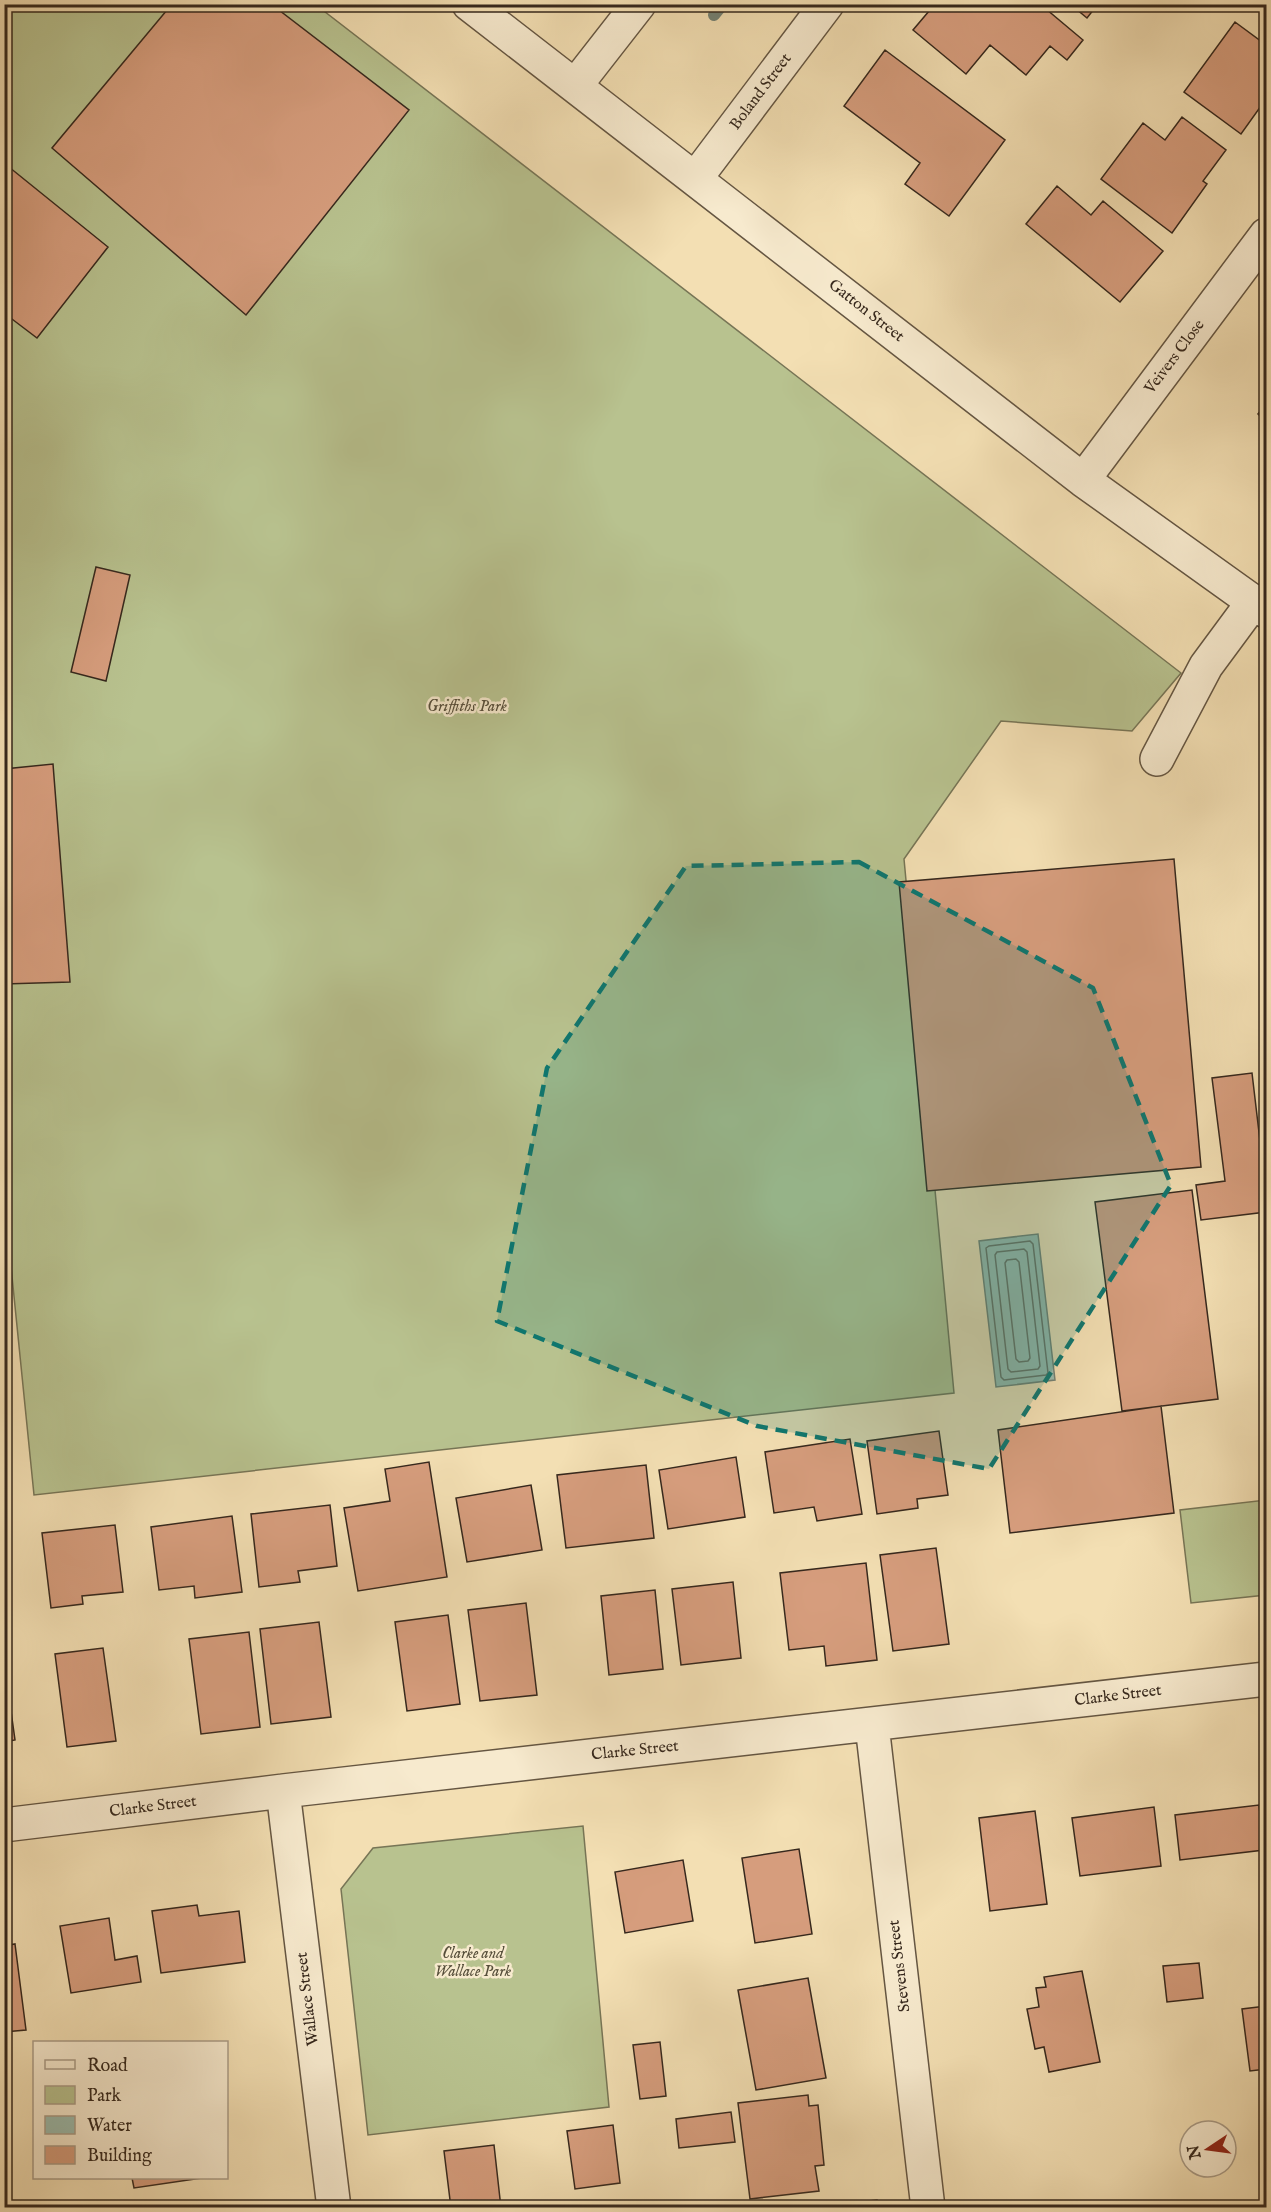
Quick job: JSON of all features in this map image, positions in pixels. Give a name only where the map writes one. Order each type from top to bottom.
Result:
[{"type":"street","name":"Gatton Street","points":[[470,4],[1083,480],[1260,606]]},
{"type":"street","points":[[575,86],[639,4]]},
{"type":"street","name":"Boland Street","points":[[695,178],[827,4]]},
{"type":"street","name":"Veivers Close","points":[[1083,480],[1266,235]]},
{"type":"street","points":[[1157,759],[1206,666],[1260,606]]},
{"type":"street","name":"Clarke Street","points":[[4,1825],[1266,1679]]},
{"type":"street","name":"Stevens Street","points":[[872,1725],[928,2208]]},
{"type":"street","name":"Wallace Street","points":[[283,1791],[334,2208]]},
{"type":"highlighted area","points":[[859,862],[1093,988],[1171,1185],[989,1469],[757,1426],[497,1321],[547,1068],[686,866]]},
{"type":"green space","name":"Griffiths Park","points":[[4,5],[316,5],[1181,673],[1132,731],[1001,721],[904,859],[954,1393],[34,1495],[4,1197]]},
{"type":"green space","points":[[1266,1500],[1266,1595],[1191,1603],[1180,1510]]},
{"type":"green space","name":"Clarke and Wallace Park","points":[[583,1826],[609,2107],[368,2135],[341,1889],[373,1848]]},
{"type":"water","points":[[1038,1234],[1055,1380],[996,1387],[979,1241]]},
{"type":"building","points":[[172,4],[271,4],[409,110],[246,315],[52,148]]},
{"type":"building","points":[[935,4],[1040,4],[1083,40],[1067,60],[1050,46],[1026,75],[990,45],[966,74],[913,30]]},
{"type":"building","points":[[1070,4],[1098,4],[1087,18]]},
{"type":"building","points":[[1235,22],[1266,45],[1266,99],[1241,134],[1184,92]]},
{"type":"building","points":[[885,50],[1005,140],[949,216],[905,184],[920,163],[844,106]]},
{"type":"building","points":[[1182,117],[1226,150],[1203,181],[1207,184],[1172,233],[1101,179],[1143,123],[1165,140]]},
{"type":"building","points":[[4,163],[108,247],[37,338],[4,313]]},
{"type":"building","points":[[1057,186],[1091,215],[1103,201],[1163,251],[1120,302],[1026,224]]},
{"type":"building","points":[[1266,404],[1266,422],[1258,414]]},
{"type":"building","points":[[96,567],[130,575],[106,681],[71,672]]},
{"type":"building","points":[[53,764],[70,982],[4,984],[4,769]]},
{"type":"building","points":[[1174,859],[1201,1167],[927,1191],[899,882]]},
{"type":"building","points":[[1252,1073],[1266,1192],[1266,1212],[1201,1220],[1196,1185],[1225,1181],[1212,1078]]},
{"type":"building","points":[[1192,1190],[1218,1399],[1122,1411],[1095,1202]]},
{"type":"building","points":[[1161,1406],[1174,1513],[1010,1533],[998,1430]]},
{"type":"building","points":[[939,1431],[948,1495],[917,1499],[918,1508],[877,1514],[867,1441]]},
{"type":"building","points":[[850,1439],[862,1514],[817,1521],[814,1507],[774,1513],[765,1452]]},
{"type":"building","points":[[736,1457],[745,1517],[668,1529],[659,1470]]},
{"type":"building","points":[[429,1462],[447,1577],[358,1591],[344,1508],[390,1501],[385,1469]]},
{"type":"building","points":[[646,1465],[654,1538],[566,1548],[557,1475]]},
{"type":"building","points":[[531,1485],[542,1550],[467,1562],[456,1498]]},
{"type":"building","points":[[330,1505],[337,1566],[298,1571],[300,1582],[259,1587],[251,1514]]},
{"type":"building","points":[[232,1516],[242,1592],[195,1598],[194,1586],[159,1590],[151,1527]]},
{"type":"building","points":[[115,1525],[123,1592],[82,1596],[83,1604],[51,1608],[42,1533]]},
{"type":"building","points":[[936,1548],[949,1644],[893,1651],[880,1555]]},
{"type":"building","points":[[866,1563],[877,1660],[826,1666],[824,1646],[789,1650],[780,1573]]},
{"type":"building","points":[[733,1582],[741,1658],[681,1665],[672,1589]]},
{"type":"building","points":[[655,1590],[663,1669],[609,1675],[601,1596]]},
{"type":"building","points":[[526,1603],[537,1695],[480,1701],[468,1610]]},
{"type":"building","points":[[448,1615],[460,1704],[407,1711],[395,1622]]},
{"type":"building","points":[[319,1622],[331,1717],[271,1724],[260,1629]]},
{"type":"building","points":[[249,1632],[260,1727],[201,1734],[189,1639]]},
{"type":"building","points":[[103,1648],[116,1741],[67,1747],[55,1654]]},
{"type":"building","points":[[4,1661],[15,1740],[4,1742]]},
{"type":"building","points":[[1259,1805],[1264,1850],[1180,1860],[1175,1815]]},
{"type":"building","points":[[1154,1807],[1161,1866],[1080,1876],[1072,1818]]},
{"type":"building","points":[[1035,1811],[1047,1904],[990,1911],[979,1818]]},
{"type":"building","points":[[799,1849],[812,1934],[755,1943],[742,1858]]},
{"type":"building","points":[[683,1860],[693,1921],[625,1933],[615,1872]]},
{"type":"building","points":[[197,1905],[199,1916],[239,1911],[245,1962],[161,1973],[152,1911]]},
{"type":"building","points":[[109,1918],[115,1960],[137,1956],[141,1982],[71,1993],[60,1926]]},
{"type":"building","points":[[15,1944],[26,2030],[4,2032],[4,1946]]},
{"type":"building","points":[[1199,1963],[1203,1998],[1167,2002],[1163,1966]]},
{"type":"building","points":[[1082,1971],[1100,2062],[1049,2072],[1044,2047],[1035,2049],[1027,2009],[1039,2007],[1036,1988],[1046,1987],[1044,1977]]},
{"type":"building","points":[[808,1978],[826,2078],[756,2090],[738,1990]]},
{"type":"building","points":[[1266,2006],[1266,2069],[1250,2071],[1242,2009]]},
{"type":"building","points":[[660,2042],[666,2096],[640,2099],[633,2045]]},
{"type":"building","points":[[808,2095],[809,2106],[818,2105],[824,2165],[815,2166],[819,2191],[750,2199],[738,2103]]},
{"type":"building","points":[[731,2112],[735,2142],[679,2148],[676,2119]]},
{"type":"building","points":[[613,2125],[620,2183],[575,2189],[567,2131]]},
{"type":"building","points":[[494,2145],[501,2208],[451,2208],[444,2151]]},
{"type":"building","points":[[132,2179],[195,2179],[134,2188]]},
{"type":"building","points":[[877,2200],[878,2208],[843,2208],[843,2204]]},
{"type":"building","points":[[79,2201],[80,2208],[40,2208]]},
{"type":"waterway","points":[[714,15],[723,4]]}]
